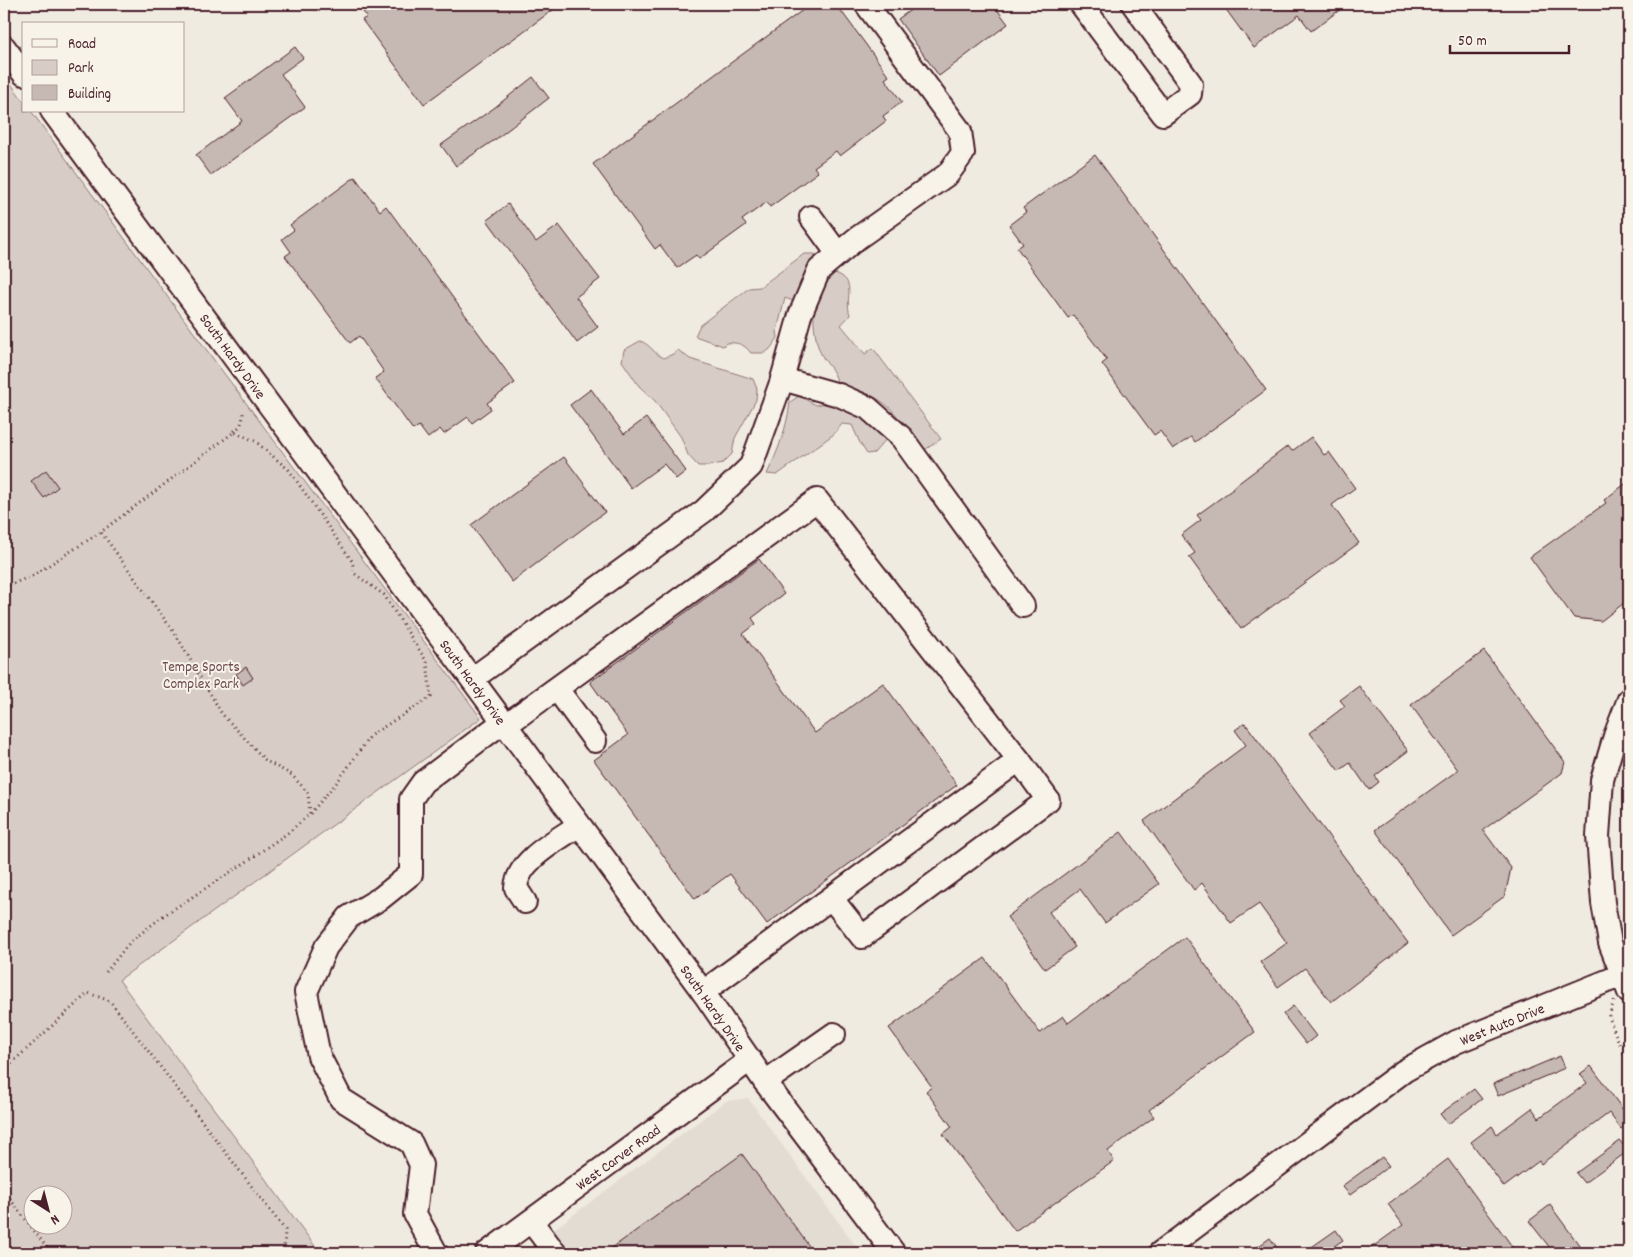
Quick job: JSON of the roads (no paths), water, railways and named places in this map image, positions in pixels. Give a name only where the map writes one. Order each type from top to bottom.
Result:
[{"type":"street","points":[[472,679],[711,505],[751,466],[782,378],[800,315],[819,270],[856,239],[948,174],[963,153],[960,131],[866,4]]},
{"type":"street","points":[[1082,4],[1163,114],[1190,94],[1191,84],[1133,4]]},
{"type":"street","points":[[4,47],[22,71]]},
{"type":"street","name":"South Hardy Drive","points":[[53,112],[703,992],[765,1082],[894,1253]]},
{"type":"street","points":[[811,217],[838,254]]},
{"type":"street","points":[[782,378],[839,395],[868,408],[902,438],[1023,606]]},
{"type":"street","points":[[436,1253],[415,1214],[421,1165],[411,1143],[341,1099],[319,1056],[306,992],[326,947],[349,917],[381,898],[411,874],[411,799],[423,782],[557,689],[817,500],[1048,800],[862,937],[832,899]]},
{"type":"street","points":[[557,689],[595,741]]},
{"type":"street","name":"West Auto Drive","points":[[1160,1253],[1404,1071],[1456,1042],[1627,983],[1610,942],[1602,903],[1598,836],[1602,780],[1614,736],[1629,699]]},
{"type":"street","points":[[703,992],[1019,760]]},
{"type":"street","points":[[524,902],[516,888],[518,875],[523,868],[535,856],[579,825]]},
{"type":"street","points":[[765,1082],[834,1034]]},
{"type":"street","name":"West Carver Road","points":[[487,1253],[750,1060]]},
{"type":"street","points":[[531,1221],[555,1253]]},
{"type":"park label","name":"Tempe Sports Complex Park","points":[[201,674]]}]
